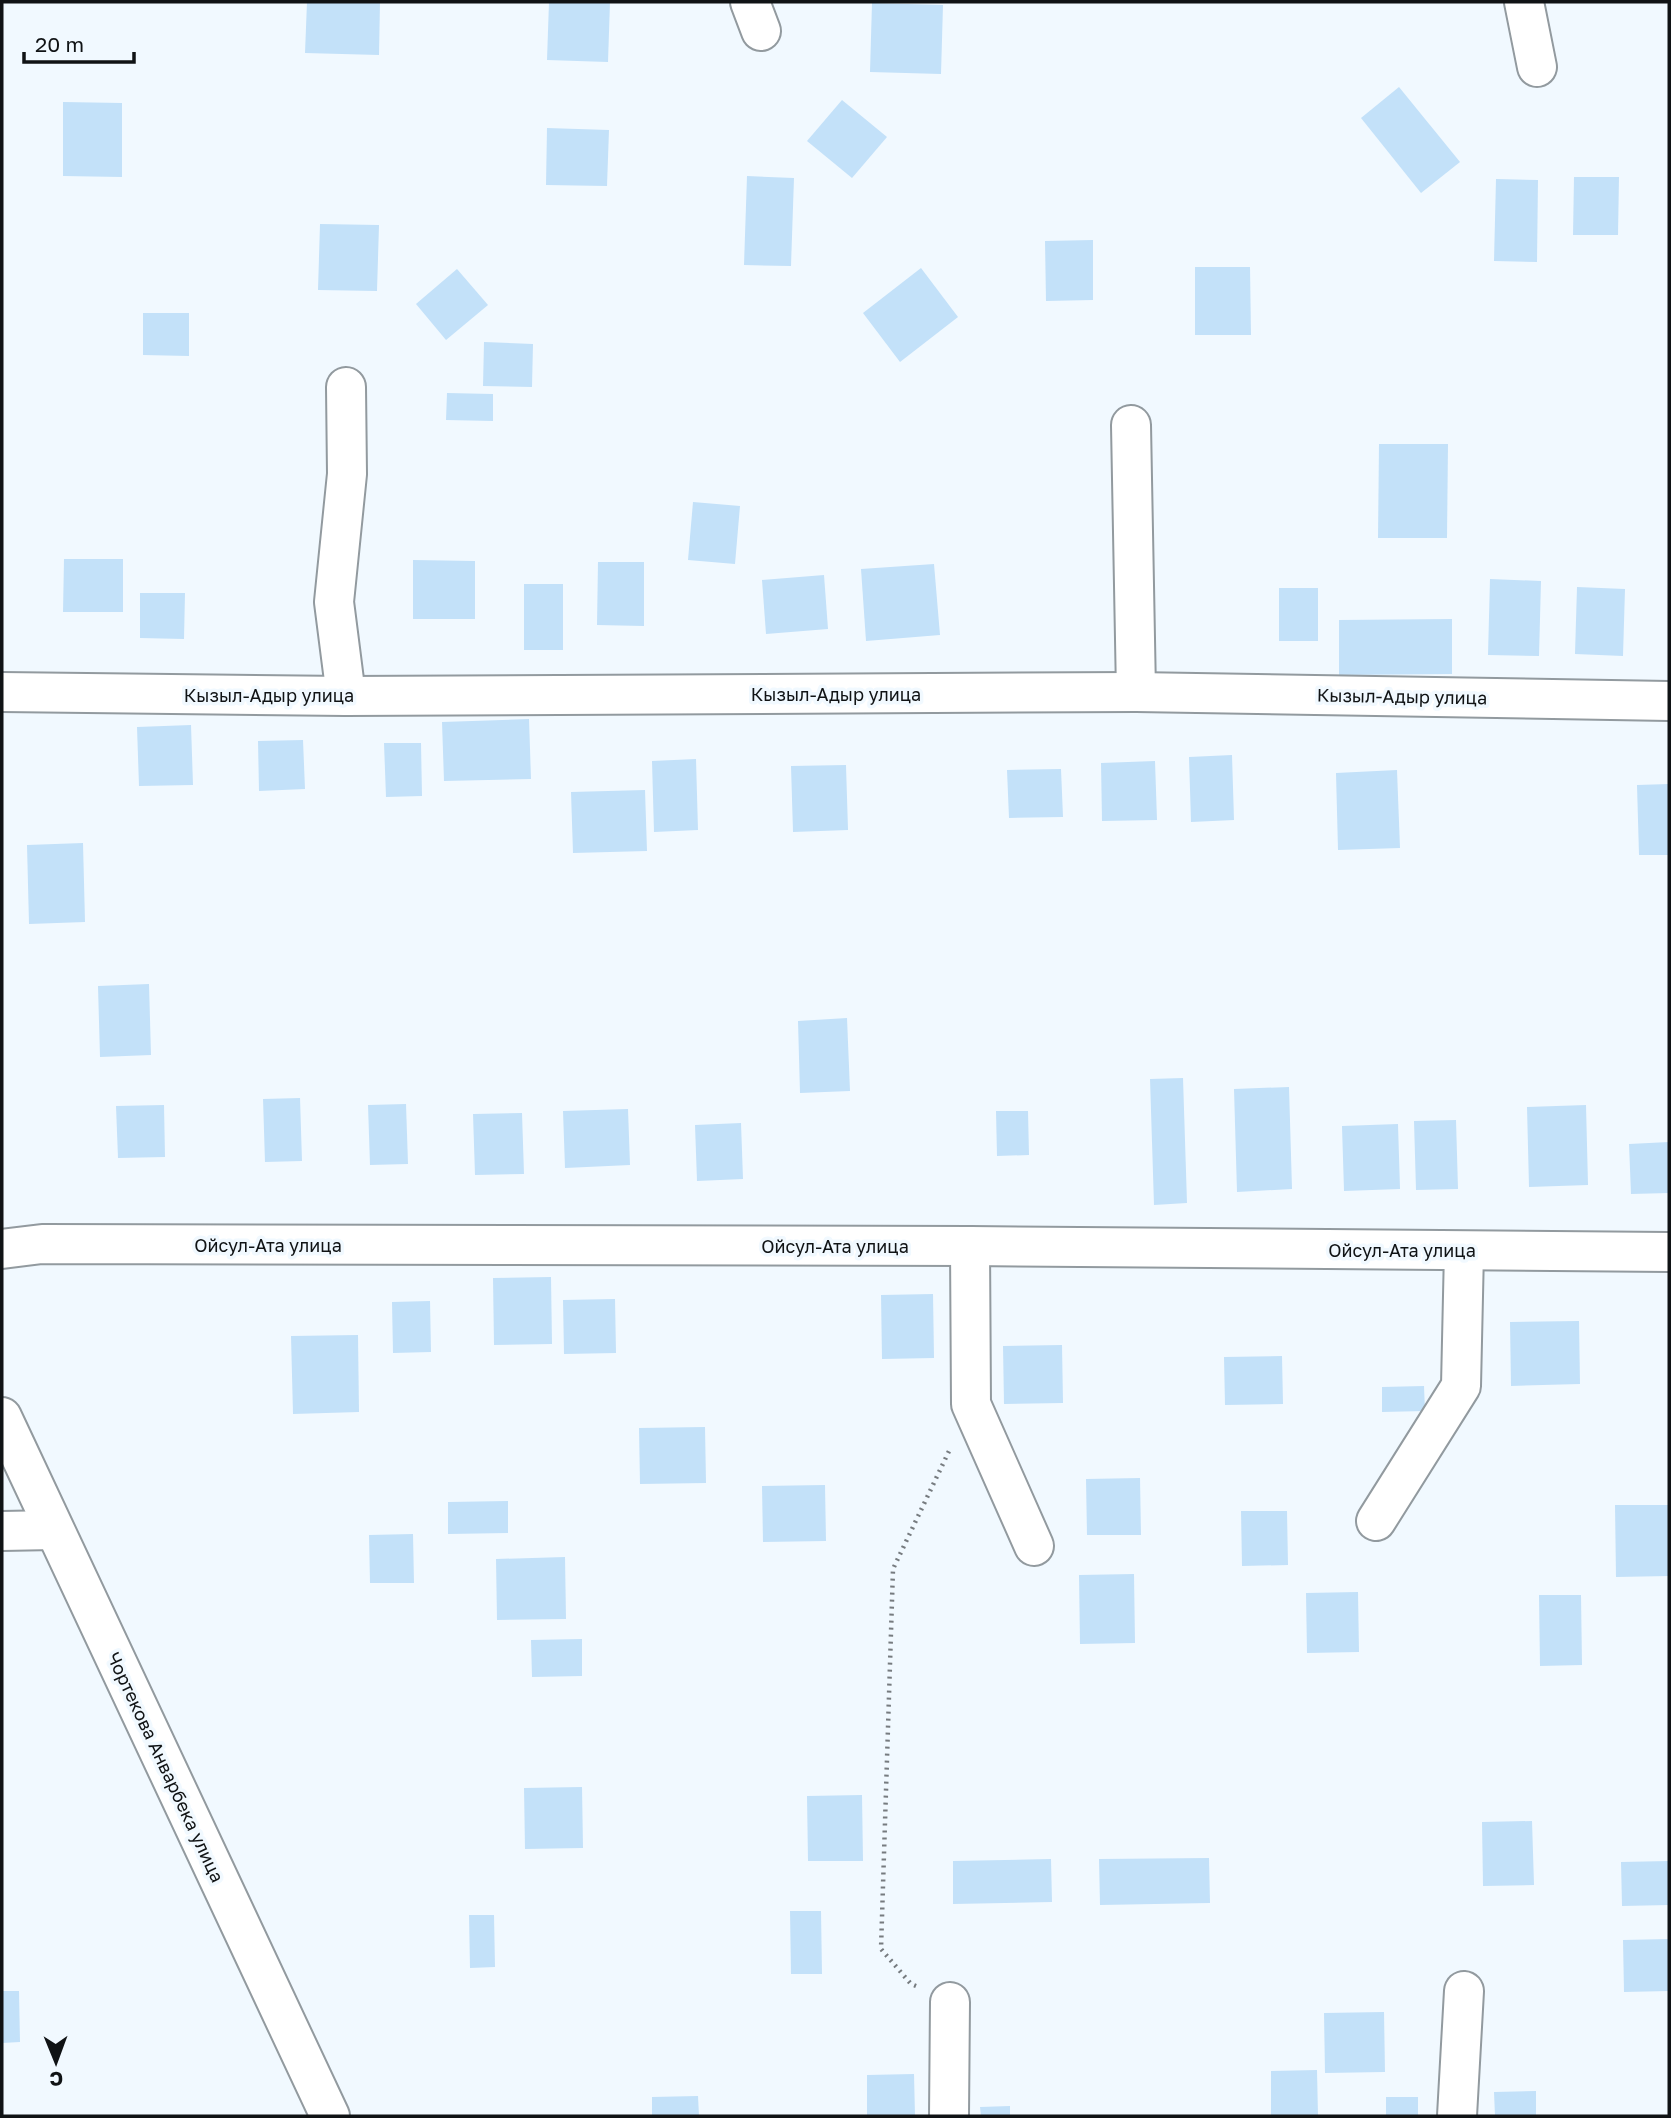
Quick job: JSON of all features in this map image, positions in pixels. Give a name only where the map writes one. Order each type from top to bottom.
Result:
[{"type":"street","points":[[1524,2],[1537,67]]},
{"type":"street","points":[[346,387],[347,474],[334,602],[346,696]]},
{"type":"street","points":[[1131,425],[1136,692]]},
{"type":"street","name":"Кызыл-Адыр улица","points":[[2,692],[346,696],[1136,692],[1669,701]]},
{"type":"street","name":"Ойсул-Ата улица","points":[[2,1249],[42,1244],[970,1246],[1669,1252]]},
{"type":"street","points":[[970,1246],[971,1404],[1034,1546]]},
{"type":"street","points":[[1376,1521],[1461,1386],[1464,1251]]},
{"type":"street","name":"Чортекова Анварбека улица","points":[[2,1417],[330,2116]]},
{"type":"street","points":[[2,1531],[54,1530]]},
{"type":"street","points":[[1457,2116],[1464,1991]]},
{"type":"street","points":[[949,2116],[950,2001]]},
{"type":"path","points":[[950,2001],[911,1984],[881,1949],[892,1582],[893,1569],[971,1404]]},
{"type":"building","points":[[307,2],[380,2],[379,55],[305,53]]},
{"type":"building","points":[[549,2],[610,2],[608,62],[547,60]]},
{"type":"building","points":[[872,3],[943,5],[941,74],[870,72]]},
{"type":"building","points":[[1399,87],[1460,162],[1421,193],[1361,118]]},
{"type":"building","points":[[842,100],[887,137],[852,178],[807,141]]},
{"type":"building","points":[[63,102],[122,103],[122,177],[63,176]]},
{"type":"building","points":[[547,128],[609,130],[607,186],[546,185]]},
{"type":"building","points":[[747,176],[794,178],[791,266],[744,265]]},
{"type":"building","points":[[1574,177],[1619,177],[1618,235],[1573,235]]},
{"type":"building","points":[[1496,179],[1538,180],[1537,262],[1494,261]]},
{"type":"building","points":[[320,224],[379,225],[377,291],[318,290]]},
{"type":"building","points":[[1093,240],[1093,300],[1046,301],[1045,241]]},
{"type":"building","points":[[1195,267],[1250,267],[1251,335],[1195,335]]},
{"type":"building","points":[[921,268],[958,317],[900,362],[863,313]]},
{"type":"building","points":[[457,269],[488,305],[446,340],[416,304]]},
{"type":"building","points":[[143,313],[189,313],[189,356],[143,355]]},
{"type":"building","points":[[484,342],[533,344],[532,387],[483,386]]},
{"type":"building","points":[[447,393],[493,394],[493,421],[446,420]]},
{"type":"building","points":[[1379,444],[1448,444],[1447,538],[1378,538]]},
{"type":"building","points":[[693,502],[740,506],[735,564],[688,560]]},
{"type":"building","points":[[64,559],[123,559],[123,612],[63,612]]},
{"type":"building","points":[[413,560],[475,561],[475,619],[413,619]]},
{"type":"building","points":[[598,562],[644,562],[644,626],[597,625]]},
{"type":"building","points":[[934,564],[940,635],[866,641],[861,569]]},
{"type":"building","points":[[824,575],[828,629],[766,634],[762,580]]},
{"type":"building","points":[[1490,579],[1541,581],[1539,656],[1488,655]]},
{"type":"building","points":[[524,584],[563,584],[563,650],[524,650]]},
{"type":"building","points":[[1577,587],[1625,589],[1623,656],[1575,654]]},
{"type":"building","points":[[1279,588],[1318,588],[1318,641],[1279,641]]},
{"type":"building","points":[[140,593],[185,593],[184,639],[140,638]]},
{"type":"building","points":[[1452,619],[1452,674],[1339,675],[1339,620]]},
{"type":"building","points":[[529,719],[531,779],[444,781],[442,722]]},
{"type":"building","points":[[191,725],[193,785],[139,786],[137,727]]},
{"type":"building","points":[[303,740],[305,789],[259,791],[258,741]]},
{"type":"building","points":[[384,743],[421,743],[422,796],[386,797]]},
{"type":"building","points":[[1232,755],[1234,820],[1191,822],[1189,757]]},
{"type":"building","points":[[696,759],[698,830],[654,832],[652,761]]},
{"type":"building","points":[[1155,761],[1157,820],[1102,821],[1101,763]]},
{"type":"building","points":[[846,765],[848,830],[793,832],[791,766]]},
{"type":"building","points":[[1061,769],[1063,817],[1009,818],[1007,770]]},
{"type":"building","points":[[1397,770],[1400,848],[1338,850],[1336,773]]},
{"type":"building","points":[[1669,784],[1669,855],[1639,855],[1637,785]]},
{"type":"building","points":[[645,790],[647,851],[573,853],[571,792]]},
{"type":"building","points":[[83,843],[85,922],[29,924],[27,845]]},
{"type":"building","points":[[149,984],[151,1055],[100,1057],[98,986]]},
{"type":"building","points":[[847,1018],[850,1091],[800,1093],[798,1021]]},
{"type":"building","points":[[1183,1078],[1187,1203],[1154,1205],[1150,1079]]},
{"type":"building","points":[[1289,1087],[1292,1189],[1237,1192],[1234,1089]]},
{"type":"building","points":[[300,1098],[302,1161],[265,1162],[263,1099]]},
{"type":"building","points":[[406,1104],[408,1164],[370,1165],[368,1105]]},
{"type":"building","points":[[164,1105],[165,1157],[118,1158],[116,1106]]},
{"type":"building","points":[[1586,1105],[1588,1185],[1529,1187],[1527,1107]]},
{"type":"building","points":[[628,1109],[630,1165],[565,1168],[563,1111]]},
{"type":"building","points":[[996,1111],[1028,1111],[1029,1155],[997,1156]]},
{"type":"building","points":[[522,1113],[524,1174],[475,1175],[473,1114]]},
{"type":"building","points":[[1456,1120],[1458,1189],[1416,1190],[1414,1121]]},
{"type":"building","points":[[741,1123],[743,1179],[697,1181],[695,1125]]},
{"type":"building","points":[[1398,1124],[1400,1189],[1344,1191],[1342,1126]]},
{"type":"building","points":[[1669,1142],[1669,1193],[1631,1194],[1629,1144]]},
{"type":"building","points":[[551,1277],[552,1344],[494,1345],[493,1278]]},
{"type":"building","points":[[933,1294],[934,1358],[882,1359],[881,1295]]},
{"type":"building","points":[[615,1299],[616,1353],[564,1354],[563,1300]]},
{"type":"building","points":[[430,1301],[431,1352],[393,1353],[392,1302]]},
{"type":"building","points":[[1579,1321],[1580,1384],[1511,1386],[1510,1322]]},
{"type":"building","points":[[358,1335],[359,1412],[293,1414],[291,1336]]},
{"type":"building","points":[[1062,1345],[1063,1403],[1004,1404],[1003,1346]]},
{"type":"building","points":[[1282,1356],[1283,1404],[1225,1405],[1224,1357]]},
{"type":"building","points":[[1424,1386],[1425,1411],[1382,1412],[1382,1387]]},
{"type":"building","points":[[705,1427],[706,1483],[640,1484],[639,1428]]},
{"type":"building","points":[[1140,1478],[1141,1535],[1087,1535],[1086,1479]]},
{"type":"building","points":[[825,1485],[826,1541],[763,1542],[762,1486]]},
{"type":"building","points":[[508,1501],[508,1533],[448,1534],[448,1502]]},
{"type":"building","points":[[1615,1505],[1669,1505],[1669,1576],[1616,1577]]},
{"type":"building","points":[[1241,1511],[1287,1511],[1288,1565],[1242,1566]]},
{"type":"building","points":[[413,1534],[414,1583],[370,1583],[369,1535]]},
{"type":"building","points":[[565,1557],[566,1619],[497,1620],[496,1559]]},
{"type":"building","points":[[1134,1574],[1135,1643],[1080,1644],[1079,1575]]},
{"type":"building","points":[[1358,1592],[1359,1652],[1307,1653],[1306,1593]]},
{"type":"building","points":[[1539,1595],[1581,1595],[1582,1665],[1540,1666]]},
{"type":"building","points":[[582,1639],[582,1676],[532,1677],[531,1640]]},
{"type":"building","points":[[582,1787],[583,1848],[525,1849],[524,1788]]},
{"type":"building","points":[[862,1795],[863,1861],[808,1861],[807,1796]]},
{"type":"building","points":[[1532,1821],[1534,1885],[1483,1886],[1482,1822]]},
{"type":"building","points":[[1209,1858],[1210,1903],[1100,1905],[1099,1859]]},
{"type":"building","points":[[1051,1859],[1052,1902],[953,1904],[953,1861]]},
{"type":"building","points":[[1669,1861],[1669,1905],[1622,1906],[1621,1862]]},
{"type":"building","points":[[790,1911],[821,1911],[822,1974],[791,1974]]},
{"type":"building","points":[[469,1915],[494,1915],[495,1967],[470,1968]]},
{"type":"building","points":[[1669,1939],[1669,1991],[1624,1992],[1623,1940]]},
{"type":"building","points":[[2,1991],[19,1991],[20,2042],[2,2043]]},
{"type":"building","points":[[1384,2012],[1385,2072],[1325,2073],[1324,2013]]},
{"type":"building","points":[[1317,2070],[1318,2116],[1271,2116],[1271,2071]]},
{"type":"building","points":[[914,2074],[915,2116],[867,2116],[867,2075]]},
{"type":"building","points":[[1536,2091],[1536,2116],[1495,2116],[1494,2092]]},
{"type":"building","points":[[698,2096],[699,2116],[652,2116],[652,2097]]},
{"type":"building","points":[[1386,2097],[1418,2097],[1418,2116],[1386,2116]]},
{"type":"building","points":[[1010,2106],[1010,2116],[981,2116],[980,2107]]}]
